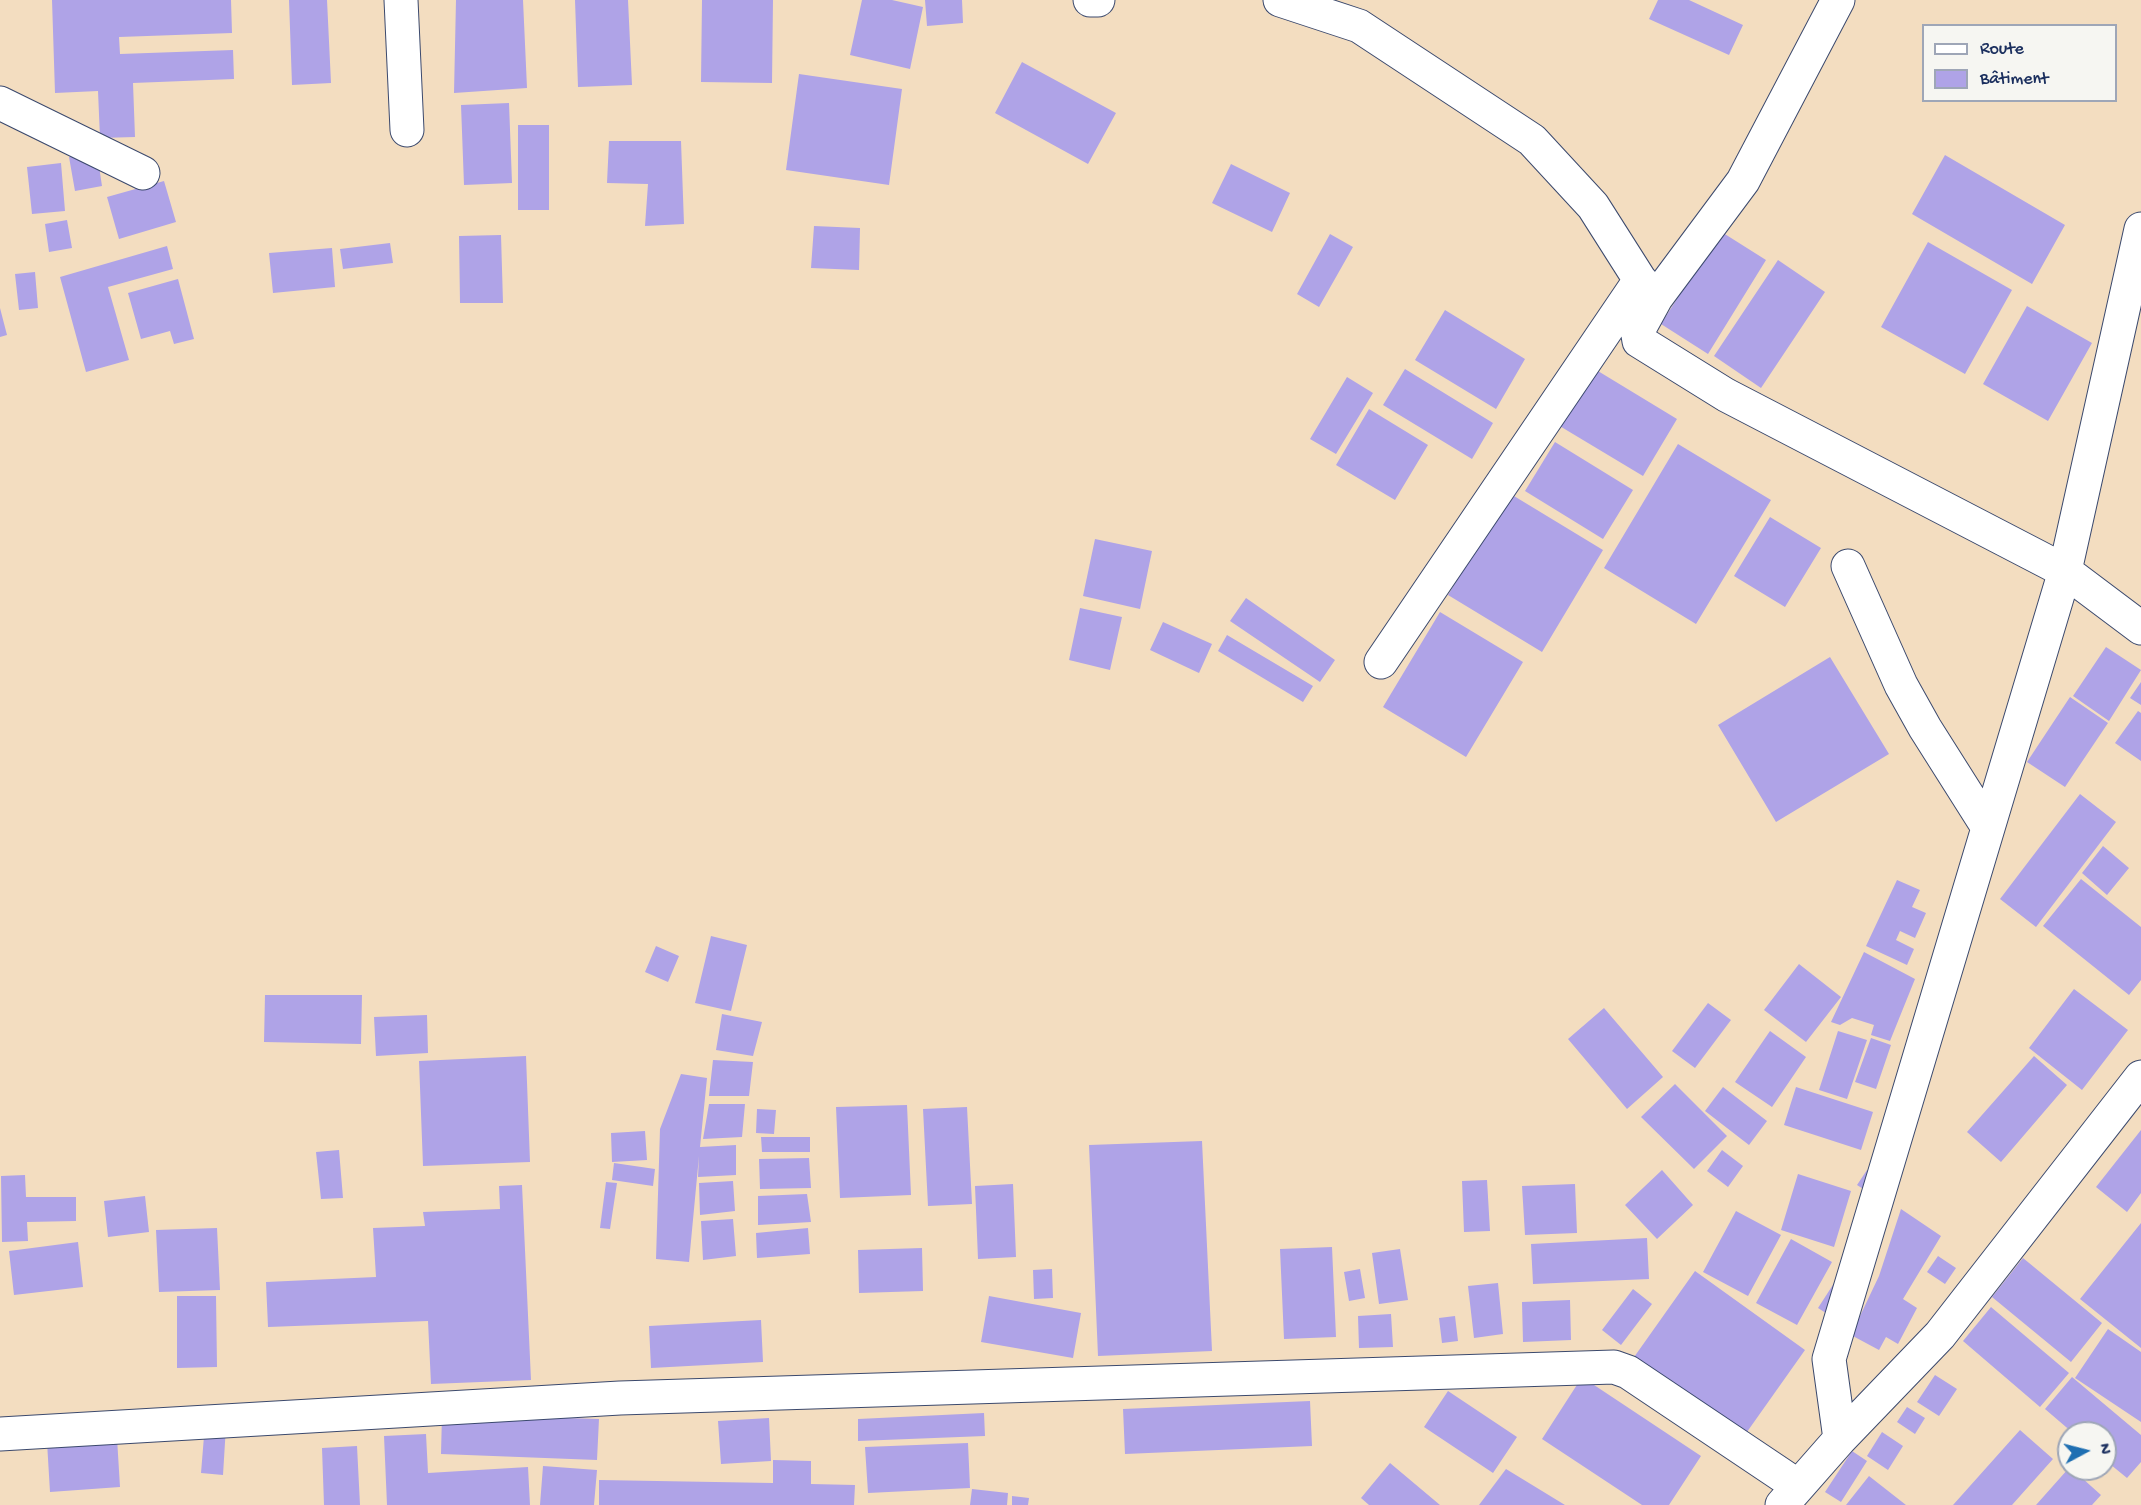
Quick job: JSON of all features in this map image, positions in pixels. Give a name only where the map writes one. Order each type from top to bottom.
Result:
[{"type":"street","points":[[401,0],[407,130]]},
{"type":"street","points":[[1090,0],[1098,0]]},
{"type":"street","points":[[1280,0],[1359,27],[1532,141],[1593,206],[1648,289],[1639,329],[1639,341],[1726,395],[2065,571],[2141,627]]},
{"type":"street","points":[[1381,662],[1648,289],[1743,181],[1838,0]]},
{"type":"street","points":[[0,103],[143,173]]},
{"type":"street","points":[[1840,1439],[1829,1359],[2065,571],[2141,229]]},
{"type":"street","points":[[1848,566],[1901,685],[1925,728],[1987,826]]},
{"type":"street","points":[[0,1434],[620,1398],[1614,1367],[1628,1372],[1790,1496],[1840,1439],[1940,1335],[2141,1077]]},
{"type":"building","points":[[52,0],[231,0],[232,33],[119,37],[120,54],[233,50],[234,79],[133,83],[135,137],[100,138],[98,91],[55,93]]},
{"type":"building","points":[[289,0],[327,0],[331,83],[292,85]]},
{"type":"building","points":[[456,0],[523,0],[527,88],[454,93]]},
{"type":"building","points":[[575,0],[628,0],[632,85],[578,87]]},
{"type":"building","points":[[702,0],[773,0],[772,83],[701,82]]},
{"type":"building","points":[[862,0],[892,0],[923,7],[910,69],[850,55]]},
{"type":"building","points":[[925,0],[962,0],[963,23],[927,26]]},
{"type":"building","points":[[1658,0],[1689,0],[1743,25],[1729,55],[1649,19]]},
{"type":"building","points":[[1022,62],[1116,113],[1088,164],[995,113]]},
{"type":"building","points":[[799,74],[902,89],[889,185],[786,170]]},
{"type":"building","points":[[509,103],[512,183],[464,185],[461,105]]},
{"type":"building","points":[[518,125],[549,125],[549,210],[518,210]]},
{"type":"building","points":[[609,141],[681,141],[684,224],[645,226],[648,184],[607,183]]},
{"type":"building","points":[[97,153],[102,186],[75,191],[69,157]]},
{"type":"building","points":[[1945,155],[2065,225],[2032,284],[1912,214]]},
{"type":"building","points":[[61,163],[65,211],[32,214],[27,167]]},
{"type":"building","points":[[1231,164],[1290,193],[1272,232],[1212,203]]},
{"type":"building","points":[[164,181],[176,222],[119,239],[107,197]]},
{"type":"building","points":[[67,220],[72,248],[49,252],[45,224]]},
{"type":"building","points":[[814,226],[860,228],[859,270],[811,268]]},
{"type":"building","points":[[1720,231],[1766,260],[1708,354],[1661,324]]},
{"type":"building","points":[[1330,234],[1353,247],[1319,307],[1297,294]]},
{"type":"building","points":[[501,235],[503,303],[460,303],[459,236]]},
{"type":"building","points":[[1928,242],[2012,290],[1965,374],[1881,327]]},
{"type":"building","points":[[390,243],[393,263],[343,269],[340,249]]},
{"type":"building","points":[[167,246],[173,269],[108,287],[129,360],[86,372],[60,277]]},
{"type":"building","points":[[332,248],[335,287],[273,293],[269,253]]},
{"type":"building","points":[[1778,260],[1825,292],[1761,388],[1714,356]]},
{"type":"building","points":[[35,272],[38,308],[19,310],[15,274]]},
{"type":"building","points":[[178,279],[194,339],[174,344],[170,331],[141,339],[128,293]]},
{"type":"building","points":[[2027,306],[2092,343],[2048,421],[1983,384]]},
{"type":"building","points":[[0,308],[7,335],[0,337]]},
{"type":"building","points":[[1445,310],[1525,359],[1496,409],[1415,360]]},
{"type":"building","points":[[1593,368],[1677,419],[1643,476],[1558,425]]},
{"type":"building","points":[[1405,369],[1493,423],[1472,459],[1383,405]]},
{"type":"building","points":[[1347,377],[1373,393],[1336,454],[1310,439]]},
{"type":"building","points":[[1369,409],[1428,445],[1395,500],[1336,465]]},
{"type":"building","points":[[1555,442],[1633,490],[1603,539],[1525,491]]},
{"type":"building","points":[[1678,444],[1771,500],[1696,624],[1604,568]]},
{"type":"building","points":[[1509,493],[1603,550],[1542,652],[1448,595]]},
{"type":"building","points":[[1770,517],[1821,548],[1785,607],[1734,576]]},
{"type":"building","points":[[1095,539],[1152,551],[1140,609],[1083,596]]},
{"type":"building","points":[[1246,598],[1335,660],[1320,682],[1230,621]]},
{"type":"building","points":[[1080,608],[1122,617],[1110,670],[1069,660]]},
{"type":"building","points":[[1440,612],[1523,662],[1466,757],[1383,707]]},
{"type":"building","points":[[1163,622],[1212,644],[1199,673],[1150,650]]},
{"type":"building","points":[[1227,635],[1313,686],[1303,702],[1218,651]]},
{"type":"building","points":[[2106,647],[2141,670],[2109,721],[2073,696]]},
{"type":"building","points":[[1830,657],[1889,754],[1776,822],[1718,725]]},
{"type":"building","points":[[2141,682],[2141,705],[2130,698]]},
{"type":"building","points":[[2070,697],[2108,723],[2065,787],[2027,762]]},
{"type":"building","points":[[2138,711],[2141,713],[2141,761],[2115,743]]},
{"type":"building","points":[[2080,794],[2116,822],[2036,927],[2000,899]]},
{"type":"building","points":[[2103,846],[2129,868],[2107,895],[2082,873]]},
{"type":"building","points":[[2081,879],[2141,927],[2141,980],[2129,995],[2043,926]]},
{"type":"building","points":[[1897,880],[1920,890],[1912,907],[1926,913],[1915,938],[1900,931],[1896,940],[1914,949],[1907,965],[1866,946]]},
{"type":"building","points":[[711,936],[747,945],[731,1011],[695,1003]]},
{"type":"building","points":[[656,946],[679,956],[668,982],[645,972]]},
{"type":"building","points":[[1864,952],[1915,979],[1890,1041],[1871,1035],[1874,1025],[1852,1018],[1840,1025],[1831,1022]]},
{"type":"building","points":[[1799,964],[1841,997],[1806,1042],[1764,1010]]},
{"type":"building","points":[[2074,989],[2128,1030],[2082,1090],[2029,1048]]},
{"type":"building","points":[[265,995],[362,995],[361,1044],[264,1042]]},
{"type":"building","points":[[1708,1003],[1731,1020],[1695,1068],[1672,1051]]},
{"type":"building","points":[[1604,1008],[1663,1077],[1627,1109],[1568,1039]]},
{"type":"building","points":[[722,1014],[762,1022],[753,1056],[716,1050]]},
{"type":"building","points":[[427,1015],[428,1053],[376,1056],[374,1017]]},
{"type":"building","points":[[1770,1031],[1806,1057],[1772,1107],[1735,1082]]},
{"type":"building","points":[[1838,1031],[1867,1040],[1847,1099],[1819,1090]]},
{"type":"building","points":[[1871,1038],[1891,1045],[1876,1089],[1855,1082]]},
{"type":"building","points":[[526,1056],[530,1162],[423,1166],[419,1061]]},
{"type":"building","points":[[2034,1056],[2067,1085],[2001,1162],[1967,1132]]},
{"type":"building","points":[[713,1060],[753,1062],[749,1096],[709,1096]]},
{"type":"building","points":[[681,1074],[707,1078],[700,1147],[736,1145],[736,1175],[698,1177],[699,1156],[689,1262],[656,1259],[660,1129]]},
{"type":"building","points":[[1675,1084],[1727,1136],[1694,1169],[1641,1117]]},
{"type":"building","points":[[1723,1087],[1767,1121],[1749,1145],[1705,1111]]},
{"type":"building","points":[[1796,1087],[1873,1112],[1861,1150],[1784,1125]]},
{"type":"building","points":[[709,1104],[745,1104],[742,1137],[703,1139]]},
{"type":"building","points":[[907,1105],[911,1195],[840,1198],[836,1107]]},
{"type":"building","points":[[967,1107],[972,1204],[928,1206],[923,1109]]},
{"type":"building","points":[[757,1109],[776,1110],[774,1134],[756,1133]]},
{"type":"building","points":[[2141,1130],[2141,1193],[2127,1212],[2096,1187]]},
{"type":"building","points":[[645,1131],[647,1160],[612,1162],[611,1133]]},
{"type":"building","points":[[761,1137],[810,1137],[810,1152],[762,1152]]},
{"type":"building","points":[[1202,1141],[1212,1351],[1098,1356],[1089,1145]]},
{"type":"building","points":[[339,1150],[343,1198],[321,1199],[316,1152]]},
{"type":"building","points":[[1722,1150],[1743,1166],[1728,1187],[1707,1171]]},
{"type":"building","points":[[809,1158],[811,1188],[760,1189],[759,1159]]},
{"type":"building","points":[[614,1163],[655,1169],[653,1186],[612,1180]]},
{"type":"building","points":[[1662,1170],[1693,1205],[1657,1239],[1625,1205]]},
{"type":"building","points":[[1867,1170],[1881,1179],[1871,1194],[1857,1185]]},
{"type":"building","points":[[1798,1174],[1851,1191],[1834,1247],[1781,1230]]},
{"type":"building","points":[[25,1175],[26,1197],[76,1197],[76,1221],[27,1222],[28,1241],[2,1242],[1,1176]]},
{"type":"building","points":[[1487,1180],[1490,1231],[1464,1232],[1462,1181]]},
{"type":"building","points":[[733,1181],[735,1211],[700,1215],[699,1183]]},
{"type":"building","points":[[606,1182],[617,1183],[610,1229],[600,1228]]},
{"type":"building","points":[[1013,1184],[1016,1257],[978,1259],[975,1186]]},
{"type":"building","points":[[1575,1184],[1577,1233],[1525,1235],[1522,1186]]},
{"type":"building","points":[[522,1185],[531,1380],[431,1384],[428,1321],[268,1327],[266,1282],[376,1277],[373,1228],[425,1226],[423,1212],[500,1209],[499,1186]]},
{"type":"building","points":[[807,1194],[811,1222],[758,1225],[758,1196]]},
{"type":"building","points":[[145,1196],[149,1232],[108,1237],[104,1201]]},
{"type":"building","points":[[1901,1209],[1941,1236],[1903,1299],[1917,1308],[1898,1344],[1886,1337],[1879,1350],[1851,1335],[1879,1276]]},
{"type":"building","points":[[1736,1211],[1781,1235],[1748,1296],[1703,1272]]},
{"type":"building","points":[[733,1219],[736,1256],[703,1260],[701,1221]]},
{"type":"building","points":[[2141,1223],[2141,1348],[2080,1299]]},
{"type":"building","points":[[217,1228],[220,1290],[159,1292],[156,1230]]},
{"type":"building","points":[[808,1228],[810,1254],[757,1258],[756,1233]]},
{"type":"building","points":[[1647,1238],[1649,1279],[1533,1284],[1531,1244]]},
{"type":"building","points":[[1791,1239],[1832,1262],[1797,1325],[1756,1303]]},
{"type":"building","points":[[78,1242],[83,1287],[14,1295],[9,1251]]},
{"type":"building","points":[[1332,1247],[1336,1337],[1284,1339],[1280,1249]]},
{"type":"building","points":[[922,1248],[923,1291],[859,1293],[858,1250]]},
{"type":"building","points":[[1400,1249],[1408,1300],[1379,1304],[1372,1253]]},
{"type":"building","points":[[1938,1256],[1956,1268],[1945,1284],[1927,1272]]},
{"type":"building","points":[[2023,1258],[2102,1323],[2071,1362],[1992,1297]]},
{"type":"building","points":[[1052,1269],[1053,1298],[1034,1299],[1033,1270]]},
{"type":"building","points":[[1360,1269],[1365,1298],[1349,1301],[1344,1272]]},
{"type":"building","points":[[1695,1271],[1805,1350],[1742,1439],[1632,1360]]},
{"type":"building","points":[[1838,1277],[1829,1315],[1818,1308]]},
{"type":"building","points":[[1498,1283],[1503,1334],[1474,1338],[1468,1286]]},
{"type":"building","points":[[1633,1289],[1652,1304],[1621,1345],[1602,1330]]},
{"type":"building","points":[[177,1296],[216,1296],[217,1367],[177,1368]]},
{"type":"building","points":[[989,1296],[1081,1313],[1073,1358],[981,1342]]},
{"type":"building","points":[[1570,1300],[1571,1340],[1523,1342],[1522,1302]]},
{"type":"building","points":[[1991,1307],[2069,1373],[2040,1407],[1963,1341]]},
{"type":"building","points":[[1391,1314],[1393,1347],[1359,1348],[1358,1316]]},
{"type":"building","points":[[1455,1316],[1458,1341],[1442,1343],[1439,1318]]},
{"type":"building","points":[[761,1320],[763,1362],[651,1368],[649,1326]]},
{"type":"building","points":[[2108,1329],[2141,1352],[2141,1422],[2075,1378]]},
{"type":"building","points":[[1935,1375],[1957,1389],[1939,1416],[1917,1402]]},
{"type":"building","points":[[1582,1377],[1701,1456],[1669,1505],[1642,1505],[1542,1439]]},
{"type":"building","points":[[2072,1377],[2141,1435],[2141,1462],[2127,1478],[2117,1470],[2117,1421],[2059,1421],[2045,1409]]},
{"type":"building","points":[[1448,1391],[1517,1437],[1493,1473],[1424,1427]]},
{"type":"building","points":[[1310,1401],[1312,1446],[1125,1454],[1123,1409]]},
{"type":"building","points":[[1907,1407],[1925,1418],[1915,1434],[1897,1422]]},
{"type":"building","points":[[984,1413],[985,1436],[858,1441],[858,1419]]},
{"type":"building","points":[[442,1414],[599,1419],[597,1460],[441,1454]]},
{"type":"building","points":[[769,1418],[771,1461],[721,1464],[718,1421]]},
{"type":"building","points":[[205,1424],[226,1426],[223,1475],[201,1473]]},
{"type":"building","points":[[2020,1430],[2053,1459],[2012,1505],[1953,1505]]},
{"type":"building","points":[[1882,1432],[1903,1446],[1888,1470],[1867,1456]]},
{"type":"building","points":[[426,1434],[428,1473],[528,1467],[530,1505],[387,1505],[384,1436]]},
{"type":"building","points":[[117,1438],[120,1487],[50,1492],[47,1442]]},
{"type":"building","points":[[968,1443],[970,1488],[868,1493],[865,1447]]},
{"type":"building","points":[[357,1446],[360,1505],[324,1505],[322,1448]]},
{"type":"building","points":[[1852,1451],[1867,1461],[1841,1502],[1825,1492]]},
{"type":"building","points":[[773,1460],[811,1461],[811,1484],[855,1485],[854,1505],[599,1505],[599,1480],[773,1483]]},
{"type":"building","points":[[1390,1463],[1440,1505],[1369,1505],[1361,1498]]},
{"type":"building","points":[[543,1466],[597,1470],[594,1505],[540,1505]]},
{"type":"building","points":[[1506,1469],[1565,1505],[1479,1505]]},
{"type":"building","points":[[1869,1476],[1906,1505],[1846,1505]]},
{"type":"building","points":[[2057,1481],[2085,1481],[2101,1495],[2092,1505],[2036,1505]]},
{"type":"building","points":[[972,1489],[1008,1493],[1007,1505],[970,1505]]},
{"type":"building","points":[[1012,1496],[1029,1498],[1028,1505],[1012,1505]]}]
